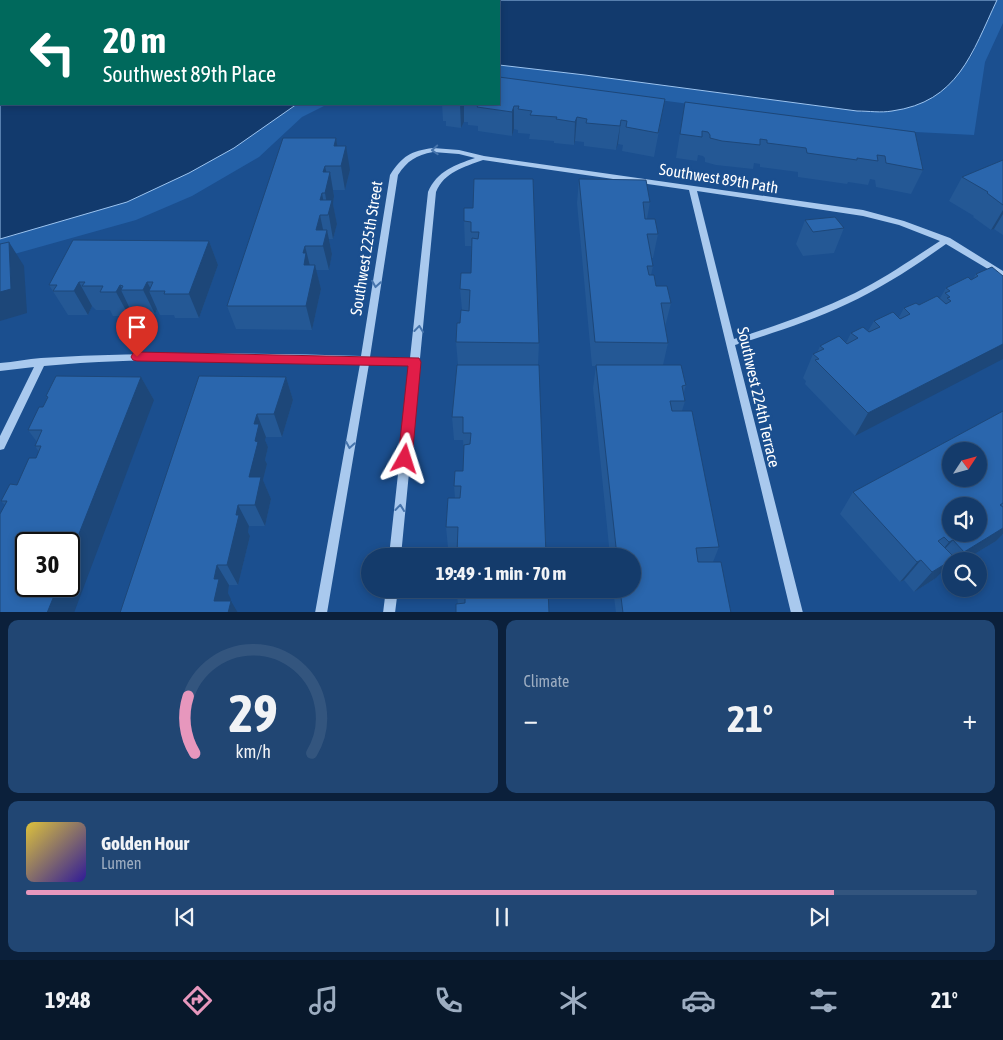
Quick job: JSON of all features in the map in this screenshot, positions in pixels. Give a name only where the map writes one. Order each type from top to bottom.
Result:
[{"type":"street","name":"Southwest 225th Street","points":[[321,612],[365,360],[394,175],[397,167],[407,157],[429,150],[462,152],[483,158]]},
{"type":"street","name":"Southwest 89th Path","points":[[483,158],[878,216],[904,223],[947,240],[1003,275]]},
{"type":"street","points":[[396,548],[434,186],[437,180],[451,170],[483,158]]},
{"type":"street","name":"Southwest 224th Terrace","points":[[692,188],[732,343],[797,612]]},
{"type":"street","points":[[732,343],[796,322],[859,294],[905,268],[947,240]]},
{"type":"street","points":[[0,367],[41,362],[137,357],[415,362]]},
{"type":"street","points":[[0,446],[41,362]]},
{"type":"street","points":[[389,612],[391,598]]},
{"type":"shaded area","points":[[500,0],[997,0],[970,56],[948,86],[933,97],[914,106],[892,111],[857,111],[500,65]]},
{"type":"shaded area","points":[[997,0],[1003,0],[1003,23],[985,62],[974,135],[896,131],[500,79],[500,65],[857,111],[892,111],[971,57]]},
{"type":"shaded area","points":[[0,105],[296,105],[234,148],[189,173],[127,202],[0,239]]},
{"type":"shaded area","points":[[295,105],[326,105],[302,117],[259,157],[192,196],[136,220],[0,258],[0,239],[19,234]]},
{"type":"building","points":[[500,77],[665,99],[658,133],[626,127],[627,121],[621,120],[620,126],[586,123],[587,119],[577,117],[575,122],[556,119],[557,117],[530,115],[532,111],[518,109],[519,106],[514,106],[512,112],[477,107],[478,105],[500,105]]},
{"type":"building","points":[[685,102],[915,132],[923,170],[886,163],[885,156],[877,155],[878,161],[857,158],[857,160],[807,153],[806,148],[767,143],[767,140],[760,139],[760,145],[722,141],[710,138],[708,132],[702,131],[702,137],[680,134]]},
{"type":"building","points":[[283,138],[336,138],[334,146],[346,146],[341,166],[325,166],[323,172],[330,172],[325,193],[322,193],[320,200],[332,200],[328,215],[320,215],[316,230],[327,230],[323,246],[305,246],[303,253],[306,253],[304,265],[315,265],[306,306],[227,306]]},
{"type":"building","points":[[1003,160],[1003,205],[988,192],[962,177]]},
{"type":"building","points":[[474,179],[533,179],[539,343],[456,342],[457,323],[460,323],[461,310],[469,311],[470,290],[460,289],[461,273],[471,273],[472,238],[478,239],[479,232],[471,232],[471,222],[464,221],[464,208],[473,208]]},
{"type":"building","points":[[579,179],[646,180],[650,202],[643,202],[645,219],[655,219],[658,234],[647,234],[653,266],[647,266],[649,275],[654,275],[656,286],[667,286],[671,303],[661,303],[668,343],[595,342]]},
{"type":"building","points":[[835,217],[844,228],[813,232],[805,220]]},
{"type":"building","points":[[73,240],[209,241],[189,294],[164,294],[165,291],[149,291],[153,282],[147,282],[143,290],[121,290],[123,286],[120,285],[116,292],[100,292],[103,286],[82,286],[85,282],[79,282],[74,291],[53,291],[57,285],[49,285]]},
{"type":"building","points":[[9,242],[11,289],[0,292],[0,244]]},
{"type":"building","points":[[992,267],[1003,276],[1003,344],[868,413],[815,360],[819,359],[813,354],[824,349],[820,346],[839,336],[847,344],[858,338],[851,333],[863,327],[869,332],[880,327],[874,321],[893,312],[900,319],[910,314],[904,308],[916,303],[919,305],[937,296],[946,304],[951,301],[947,298],[950,297],[945,293],[950,291],[946,288],[968,277],[971,280],[978,276],[976,274]]},
{"type":"building","points":[[457,365],[539,365],[546,548],[457,548],[458,527],[446,527],[448,498],[460,498],[461,486],[454,486],[455,471],[463,471],[464,445],[470,444],[471,433],[463,433],[463,417],[452,417]]},
{"type":"building","points":[[596,365],[681,365],[686,385],[682,386],[685,401],[670,401],[672,411],[692,411],[719,547],[696,548],[698,562],[721,562],[731,612],[623,612],[621,598],[641,598],[641,548],[616,548]]},
{"type":"building","points":[[56,376],[141,377],[80,532],[15,532],[15,597],[54,597],[47,612],[0,612],[0,514],[7,501],[1,501],[10,484],[17,485],[29,458],[36,458],[41,446],[35,446],[42,430],[28,430],[39,407],[43,407],[48,397],[46,396]]},
{"type":"building","points":[[199,376],[286,377],[274,414],[257,414],[254,424],[259,424],[255,441],[258,442],[249,477],[261,477],[255,505],[238,505],[236,515],[239,515],[227,565],[217,565],[214,579],[219,579],[214,601],[231,601],[228,612],[120,612]]},
{"type":"building","points":[[1003,411],[1003,503],[1000,505],[1003,507],[1003,528],[987,538],[987,497],[942,497],[942,538],[938,541],[949,552],[942,552],[942,566],[932,572],[921,560],[917,562],[853,492],[942,444],[942,488],[988,488],[988,442],[946,442]]},
{"type":"building","points":[[955,542],[980,542],[964,552]]},
{"type":"building","points":[[465,598],[548,598],[549,612],[456,612],[456,604],[465,603]]},
{"type":"route","points":[[137,357],[321,358],[415,362],[405,459]]}]
